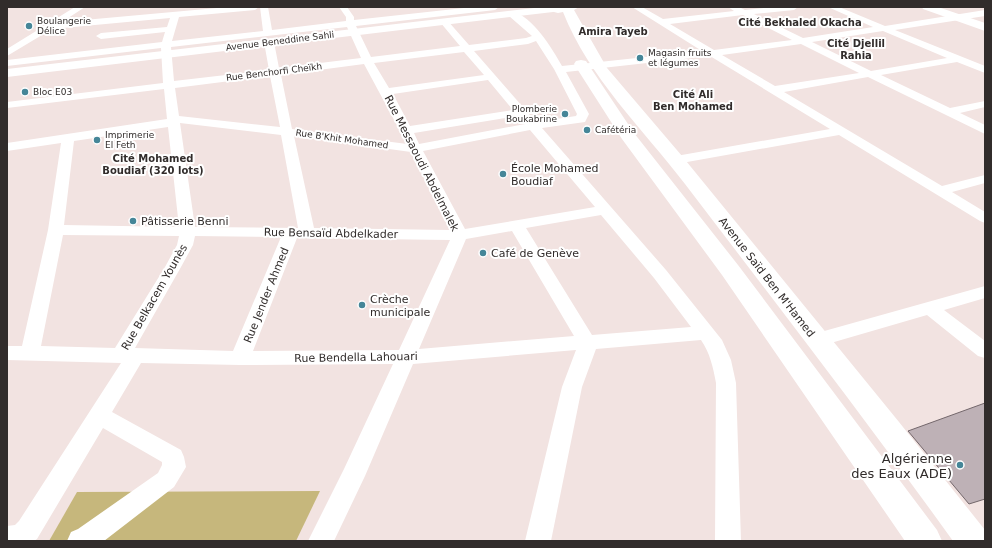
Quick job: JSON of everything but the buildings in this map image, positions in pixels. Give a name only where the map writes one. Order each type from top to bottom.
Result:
[{"type":"main road","points":[[927,7],[985,27]]},
{"type":"main road","points":[[947,7],[985,20]]},
{"type":"main road","name":"Avenue Saïd Ben M'Hamed","points":[[559,8],[565,38],[676,160],[889,430],[973,541]]},
{"type":"main road","name":"Avenue Saïd Ben M'Hamed","points":[[591,67],[628,136],[730,270],[925,541]]},
{"type":"street","points":[[7,53],[81,7]]},
{"type":"street","points":[[135,18],[149,7]]},
{"type":"street","points":[[52,26],[255,7]]},
{"type":"street","points":[[264,7],[288,132],[299,232]]},
{"type":"street","name":"Rue Messaoudi Abdelmalek","points":[[321,541],[353,476],[460,235],[414,149],[386,92],[367,60],[352,28],[350,17],[343,7]]},
{"type":"street","name":"Avenue Beneddine Sahli","points":[[7,67],[352,28],[438,14],[495,7]]},
{"type":"street","name":"Avenue Beneddine Sahli","points":[[7,72],[165,49],[524,7]]},
{"type":"street","points":[[636,7],[985,218]]},
{"type":"street","points":[[732,7],[799,41],[985,130]]},
{"type":"street","points":[[662,22],[794,7]]},
{"type":"street","points":[[832,7],[985,70]]},
{"type":"street","name":"Avenue Beneddine Sahli","points":[[438,14],[512,14],[559,8]]},
{"type":"street","points":[[512,14],[532,28],[539,36],[559,69],[591,67],[712,53],[799,41],[968,14],[985,13]]},
{"type":"street","points":[[165,49],[175,14]]},
{"type":"street","points":[[438,14],[603,210],[660,274],[715,346],[722,360],[726,383],[728,541]]},
{"type":"street","points":[[93,53],[108,20]]},
{"type":"street","points":[[101,36],[170,29]]},
{"type":"street","name":"Rue Benchorfi Cheïkh","points":[[7,105],[528,41],[539,36]]},
{"type":"street","name":"Avenue Beneddine Sahli","points":[[7,63],[93,53],[165,49]]},
{"type":"street","name":"Rue Belkacem Younès","points":[[20,538],[28,530],[99,415],[185,245],[188,233],[165,49]]},
{"type":"street","points":[[774,90],[958,59]]},
{"type":"street","name":"Rue B'Khit Mohamed","points":[[7,147],[174,121],[288,132],[414,149],[532,126],[581,119],[583,114],[559,69]]},
{"type":"street","points":[[386,92],[490,77]]},
{"type":"street","points":[[949,112],[985,104]]},
{"type":"street","points":[[405,131],[520,112]]},
{"type":"street","points":[[676,160],[842,131]]},
{"type":"street","points":[[30,352],[56,230],[68,138]]},
{"type":"street","points":[[940,191],[985,180]]},
{"type":"street","name":"Rue Bensaïd Abdelkader","points":[[56,230],[188,233],[299,232],[460,235],[603,210]]},
{"type":"street","points":[[516,225],[588,344],[572,387],[538,541]]},
{"type":"street","name":"Rue Jender Ahmed","points":[[240,358],[299,232]]},
{"type":"street","points":[[817,340],[931,309],[985,292]]},
{"type":"street","points":[[931,309],[985,350]]},
{"type":"street","name":"Rue Bendella Lahouari","points":[[7,353],[30,352],[240,358],[406,357],[588,344],[704,333]]},
{"type":"street","points":[[80,541],[86,539],[166,480],[174,467],[173,457],[99,415]]},
{"type":"shaded area","points":[[320,491],[296,541],[49,541],[77,492]]},
{"type":"place","name":"Boulangerie Délice","points":[[29,26]]},
{"type":"place","name":"Magasin fruits et légumes","points":[[640,58]]},
{"type":"place","name":"Bloc E03","points":[[25,92]]},
{"type":"place","name":"Plomberie Boukabrine","points":[[565,114]]},
{"type":"place","name":"Cafétéria","points":[[587,130]]},
{"type":"place","name":"Imprimerie El Feth","points":[[97,140]]},
{"type":"place","name":"École Mohamed Boudiaf","points":[[503,174]]},
{"type":"place","name":"Pâtisserie Benni","points":[[133,221]]},
{"type":"place","name":"Café de Genève","points":[[483,253]]},
{"type":"place","name":"Crèche municipale","points":[[362,305]]},
{"type":"place","name":"Algérienne des Eaux (ADE)","points":[[960,465]]},
{"type":"district","name":"Cité Bekhaled Okacha","points":[[800,22]]},
{"type":"district","name":"Amira Tayeb","points":[[613,31]]},
{"type":"district","name":"Cité Djellil Rahia","points":[[856,48]]},
{"type":"district","name":"Cité Ali Ben Mohamed","points":[[693,100]]},
{"type":"district","name":"Cité Mohamed Boudiaf (320 lots)","points":[[153,164]]}]
